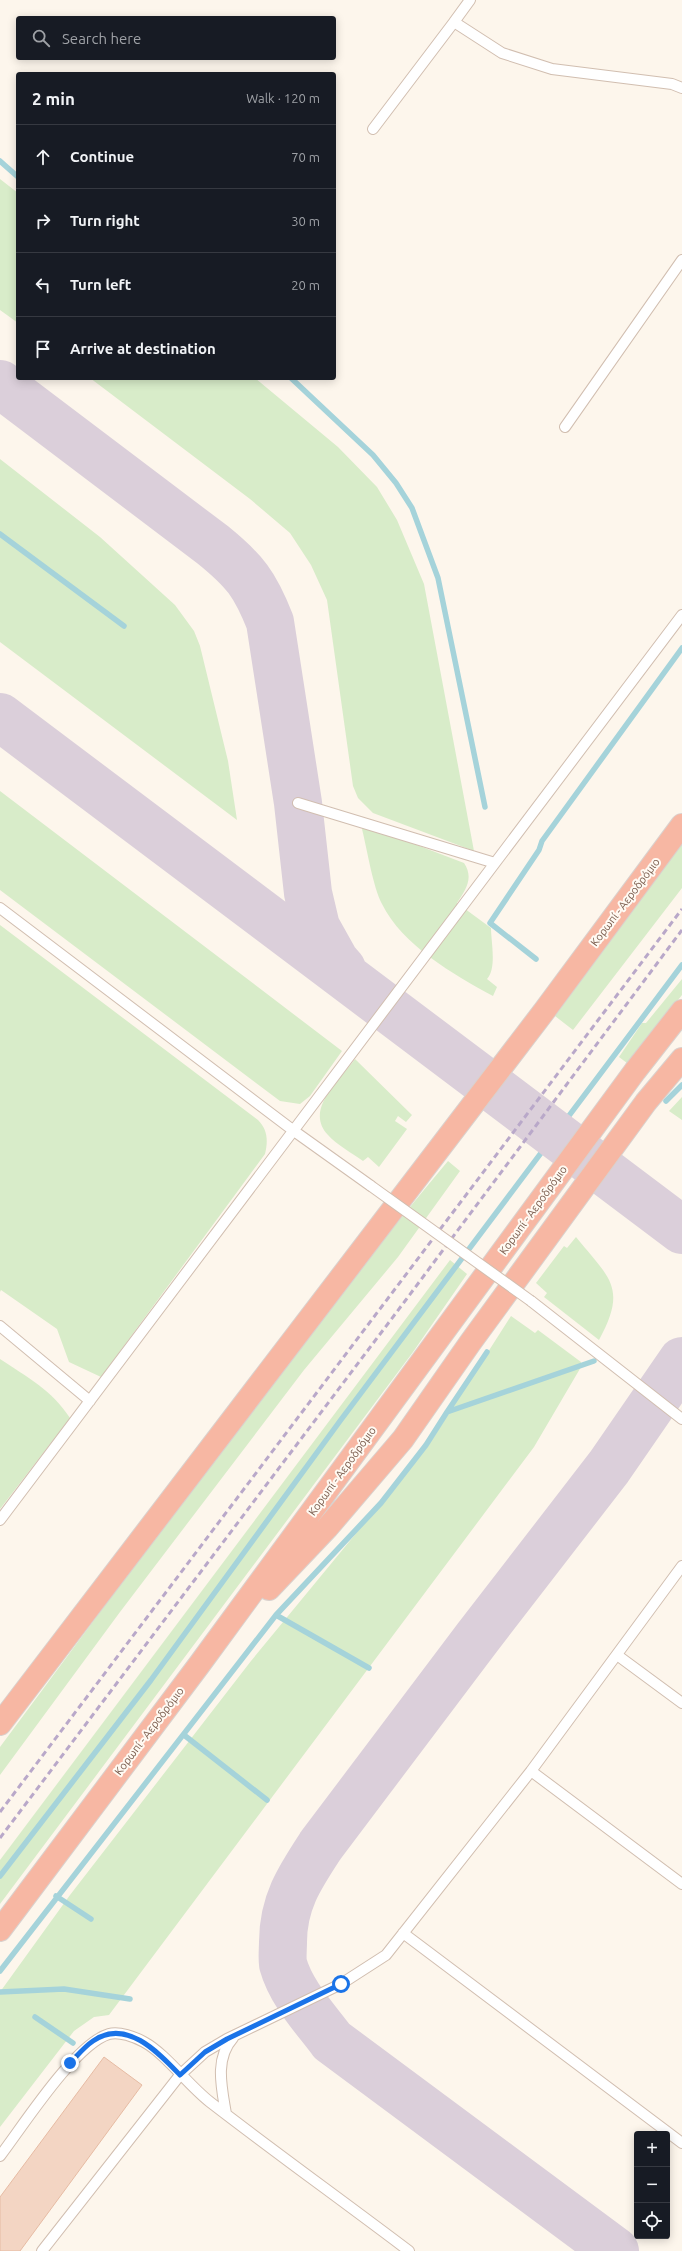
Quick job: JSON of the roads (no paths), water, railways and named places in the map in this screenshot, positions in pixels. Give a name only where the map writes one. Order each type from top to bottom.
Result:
[{"type":"highway","name":"Κορωπί - Αεροδρόμιο","points":[[0,1724],[545,1010],[682,825]]},
{"type":"highway","name":"Κορωπί - Αεροδρόμιο","points":[[0,1930],[199,1665],[635,1071],[682,1011]]},
{"type":"highway","points":[[199,1665],[327,1528],[403,1439],[470,1343],[637,1115],[682,1059]]},
{"type":"lane","points":[[373,129],[470,0]]},
{"type":"lane","points":[[454,22],[502,53],[552,69],[672,84],[682,88]]},
{"type":"lane","points":[[565,427],[682,260]]},
{"type":"lane","points":[[0,1520],[682,615]]},
{"type":"lane","points":[[298,804],[494,863]]},
{"type":"lane","points":[[0,908],[294,1131],[531,1301],[682,1420]]},
{"type":"lane","points":[[0,1326],[90,1401]]},
{"type":"lane","points":[[43,2251],[180,2075],[205,2052],[238,2033],[341,1984],[386,1955],[531,1770],[682,1566]]},
{"type":"lane","points":[[617,1655],[682,1703]]},
{"type":"lane","points":[[531,1770],[682,1884]]},
{"type":"lane","points":[[404,1933],[682,2143]]},
{"type":"lane","points":[[0,2156],[70,2063],[93,2041],[110,2033],[124,2034],[143,2041],[157,2051],[180,2075],[226,2114],[408,2251]]},
{"type":"lane","points":[[226,2114],[220,2073],[226,2046],[238,2033]]},
{"type":"waterway","points":[[0,161],[16,175]]},
{"type":"waterway","points":[[293,380],[373,455],[396,483],[412,508],[438,578],[485,807]]},
{"type":"waterway","points":[[0,534],[124,626]]},
{"type":"waterway","points":[[536,959],[490,923],[539,850],[542,841],[682,648]]},
{"type":"waterway","points":[[0,1876],[151,1680],[340,1421],[682,965]]},
{"type":"waterway","points":[[666,1101],[682,1085]]},
{"type":"waterway","points":[[487,1352],[447,1412],[594,1361]]},
{"type":"waterway","points":[[0,1971],[276,1615],[381,1503],[426,1445],[447,1412]]},
{"type":"waterway","points":[[276,1615],[369,1668]]},
{"type":"waterway","points":[[184,1735],[267,1800]]},
{"type":"waterway","points":[[56,1896],[91,1919]]},
{"type":"waterway","points":[[0,1992],[64,1989],[130,1999]]},
{"type":"waterway","points":[[35,2017],[73,2043]]},
{"type":"railway","points":[[0,1812],[682,909]]},
{"type":"railway","points":[[0,1838],[405,1301],[682,930]]}]
